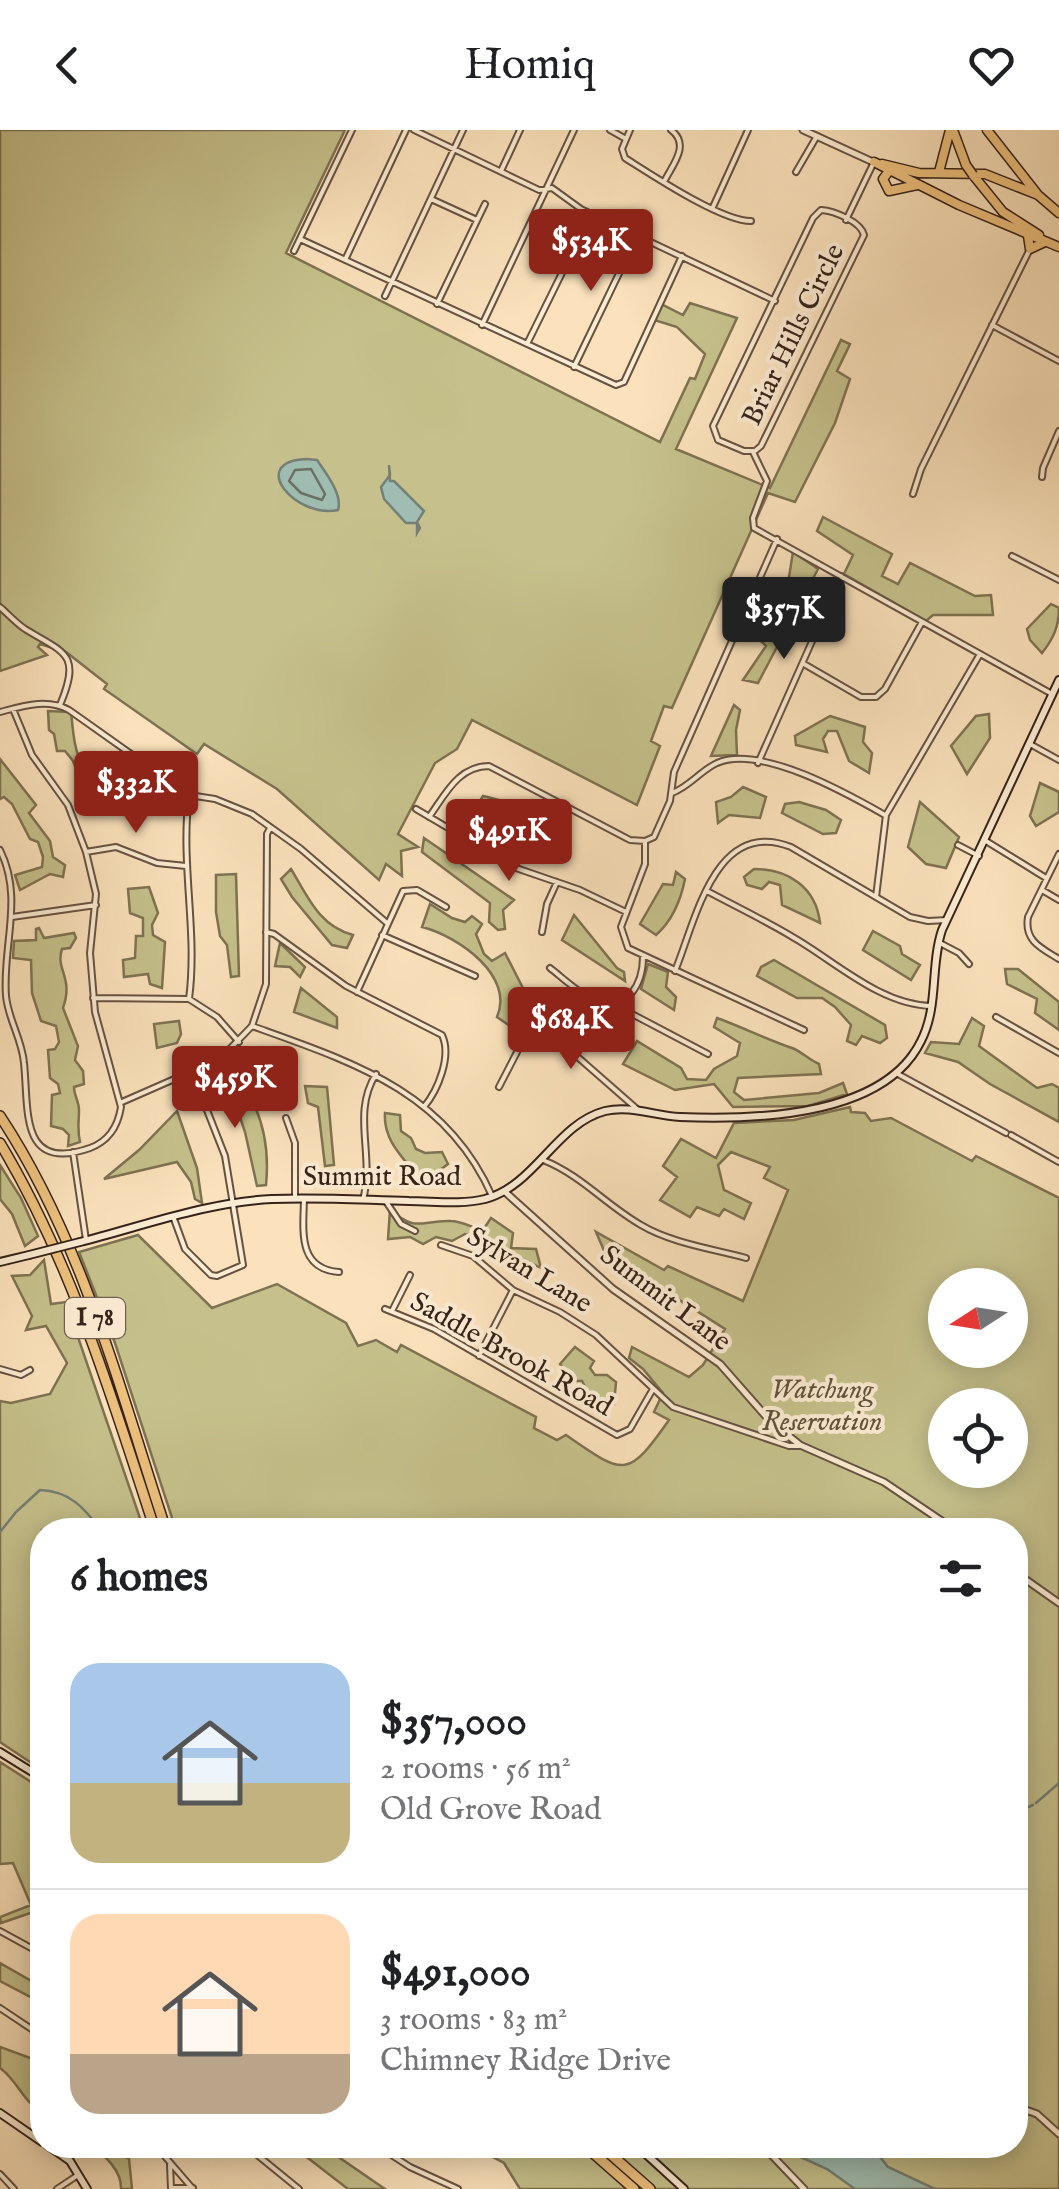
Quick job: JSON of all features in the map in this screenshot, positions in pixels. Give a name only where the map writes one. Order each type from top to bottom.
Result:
[{"type":"highway","points":[[952,130],[972,176],[991,200],[1013,220],[1059,245]]},
{"type":"highway","points":[[939,172],[952,130]]},
{"type":"highway","points":[[987,130],[1038,195],[1059,213]]},
{"type":"highway","points":[[874,162],[1026,234],[1059,245]]},
{"type":"highway","points":[[874,162],[919,172]]},
{"type":"highway","points":[[889,171],[985,174],[1038,195]]},
{"type":"highway","points":[[889,171],[882,179],[889,192],[924,186]]},
{"type":"highway","points":[[1026,234],[1030,249],[1045,242]]},
{"type":"highway","name":"I 78","points":[[0,1116],[62,1232],[116,1376],[162,1518]]},
{"type":"highway","name":"I 78","points":[[0,1143],[43,1220],[86,1325],[150,1518]]},
{"type":"highway","points":[[599,2158],[634,2189]]},
{"type":"highway","points":[[614,2158],[650,2189]]},
{"type":"main road","name":"Summit Road","points":[[2,1262],[231,1204],[299,1200],[460,1202],[492,1196],[543,1160],[586,1119],[610,1110],[684,1117],[799,1112],[851,1098],[896,1074],[920,1045],[932,1006],[938,942],[947,920],[1059,682]]},
{"type":"main road","points":[[0,1752],[30,1771]]},
{"type":"main road","points":[[0,2114],[30,2134]]},
{"type":"main road","points":[[67,2158],[87,2189]]},
{"type":"main road","points":[[650,2158],[684,2189]]},
{"type":"street","points":[[294,250],[352,130]]},
{"type":"street","points":[[344,260],[406,130]]},
{"type":"street","points":[[414,130],[539,190],[552,188],[591,214],[774,301]]},
{"type":"street","points":[[385,296],[463,130]]},
{"type":"street","points":[[500,171],[520,130]]},
{"type":"street","points":[[482,325],[574,130]]},
{"type":"street","points":[[610,130],[626,139]]},
{"type":"street","points":[[630,130],[622,149],[625,158],[712,208],[738,220],[750,220]]},
{"type":"street","points":[[665,180],[681,145],[679,136],[671,130]]},
{"type":"street","points":[[712,208],[748,130]]},
{"type":"street","points":[[803,130],[874,162]]},
{"type":"street","points":[[796,172],[817,136]]},
{"type":"street","name":"Briar Hills Circle","points":[[846,220],[874,162]]},
{"type":"street","points":[[430,199],[477,220]]},
{"type":"street","points":[[437,304],[485,204]]},
{"type":"street","name":"Briar Hills Circle","points":[[825,210],[846,220],[862,227],[864,238],[761,446],[753,452],[718,440],[713,426],[815,214],[825,210]]},
{"type":"street","points":[[526,346],[591,214]]},
{"type":"street","points":[[574,367],[638,236]]},
{"type":"street","points":[[300,239],[614,384],[625,380],[682,256]]},
{"type":"street","points":[[913,494],[921,469],[1030,249]]},
{"type":"street","points":[[992,326],[1059,360]]},
{"type":"street","points":[[1042,477],[1042,468],[1059,430]]},
{"type":"street","points":[[753,452],[767,481],[752,524],[1052,694]]},
{"type":"street","points":[[429,818],[462,774],[475,767],[489,766],[628,838],[644,841],[659,830],[672,793],[674,772],[778,539]]},
{"type":"street","points":[[1012,556],[1059,580]]},
{"type":"street","points":[[758,763],[841,576]]},
{"type":"street","points":[[0,607],[64,654],[70,666],[60,705]]},
{"type":"street","points":[[802,663],[861,696],[876,696],[885,688],[922,622]]},
{"type":"street","points":[[876,897],[886,815],[980,654]]},
{"type":"street","points":[[0,712],[36,704],[60,705],[189,796],[234,806],[271,827],[386,923]]},
{"type":"street","points":[[0,850],[12,884],[6,997],[22,1048],[24,1100],[31,1130],[36,1142],[46,1150],[58,1154],[74,1152],[108,1137],[122,1102],[93,998],[90,953],[96,905],[86,852],[68,805],[32,755],[14,708]]},
{"type":"street","points":[[1030,744],[1059,760]]},
{"type":"street","points":[[672,793],[717,763],[734,760],[828,783],[886,815]]},
{"type":"street","points":[[189,796],[186,866],[193,958],[189,999]]},
{"type":"street","points":[[416,810],[516,868],[626,912]]},
{"type":"street","points":[[122,1102],[220,1059],[252,1026],[266,984],[266,834],[271,827]]},
{"type":"street","points":[[644,841],[645,864],[621,927],[628,948],[804,1030]]},
{"type":"street","points":[[986,841],[1047,878]]},
{"type":"street","points":[[675,970],[718,868],[729,854],[750,844],[768,842],[790,847],[916,919],[947,920]]},
{"type":"street","points":[[958,845],[978,856]]},
{"type":"street","points":[[86,852],[116,847],[156,863],[186,866]]},
{"type":"street","points":[[1059,854],[1028,917],[1027,930],[1034,944],[1059,959]]},
{"type":"street","points":[[542,932],[547,904],[558,882]]},
{"type":"street","points":[[357,992],[386,923],[406,889],[417,890],[446,907]]},
{"type":"street","points":[[1042,890],[1059,900]]},
{"type":"street","points":[[707,891],[792,936],[888,996],[932,1006]]},
{"type":"street","points":[[11,918],[96,905]]},
{"type":"street","points":[[266,932],[328,975],[434,1028],[444,1038],[446,1050],[437,1087],[424,1107]]},
{"type":"street","points":[[382,934],[475,976]]},
{"type":"street","points":[[938,942],[959,953],[969,964]]},
{"type":"street","points":[[621,1002],[638,982],[642,957]]},
{"type":"street","points":[[550,968],[598,1002],[621,1002],[632,1014],[708,1054]]},
{"type":"street","points":[[93,998],[189,999],[217,1017],[239,1042]]},
{"type":"street","points":[[524,1010],[638,1110]]},
{"type":"street","points":[[996,1017],[1059,1053]]},
{"type":"street","points":[[498,1087],[534,1019]]},
{"type":"street","points":[[252,1026],[376,1074],[424,1107],[467,1150],[492,1196]]},
{"type":"street","points":[[173,1217],[185,1249],[212,1275],[238,1269],[244,1262],[225,1156],[192,1072]]},
{"type":"street","points":[[363,1200],[369,1163],[363,1108],[376,1074]]},
{"type":"street","points":[[896,1074],[1059,1162]]},
{"type":"street","points":[[286,1118],[295,1143],[309,1258],[320,1268],[339,1272]]},
{"type":"street","points":[[74,1152],[83,1241]]},
{"type":"street","points":[[543,1160],[573,1174],[651,1231],[746,1258]]},
{"type":"street","name":"Summit Lane","points":[[504,1191],[613,1289],[720,1364],[770,1421],[800,1445],[884,1482],[937,1518]]},
{"type":"street","points":[[385,1200],[401,1224],[415,1232]]},
{"type":"street","name":"Sylvan Lane","points":[[441,1245],[473,1256],[512,1290],[560,1312],[604,1340],[673,1408],[789,1446],[800,1445]]},
{"type":"street","points":[[392,1312],[410,1275]]},
{"type":"street","points":[[479,1356],[512,1290]]},
{"type":"street","name":"Saddle Brook Road","points":[[386,1309],[425,1325],[617,1435],[630,1428],[652,1389]]},
{"type":"street","points":[[0,1369],[20,1375],[30,1370]]},
{"type":"street","points":[[1028,1581],[1059,1603]]},
{"type":"street","points":[[0,1932],[30,1948]]},
{"type":"street","points":[[0,2008],[30,2028]]},
{"type":"street","points":[[1028,2111],[1059,2134]]},
{"type":"street","points":[[166,2158],[193,2189]]},
{"type":"street","points":[[261,2158],[299,2189]]},
{"type":"street","points":[[396,2158],[458,2189]]},
{"type":"street","points":[[774,2158],[804,2189]]},
{"type":"street","points":[[169,2162],[172,2188],[193,2189]]},
{"type":"street","points":[[0,2174],[14,2189]]},
{"type":"street","points":[[56,2189],[79,2174]]},
{"type":"green space","points":[[0,130],[345,130],[286,253],[660,442],[705,354],[677,327],[651,319],[659,303],[683,315],[690,303],[737,318],[676,449],[770,488],[841,340],[850,344],[837,371],[850,379],[835,423],[795,502],[768,493],[672,708],[664,706],[651,741],[660,746],[637,805],[472,720],[457,749],[435,763],[398,834],[418,847],[401,851],[402,876],[386,864],[379,880],[277,789],[204,744],[197,754],[104,689],[107,684],[66,652],[40,644],[38,647],[47,655],[0,671]]},
{"type":"green space","points":[[823,517],[892,554],[882,576],[898,584],[910,563],[975,596],[991,595],[993,615],[933,615],[926,621],[844,574],[853,555],[817,531]]},
{"type":"green space","points":[[793,552],[818,569],[758,683],[743,680],[766,646],[760,640],[766,616],[776,594],[788,583]]},
{"type":"green space","points":[[1051,604],[1059,608],[1058,621],[1042,653],[1030,640],[1027,629]]},
{"type":"green space","points":[[734,705],[740,710],[737,755],[711,756]]},
{"type":"green space","points":[[48,711],[71,712],[80,759],[85,766],[103,771],[119,788],[113,796],[114,806],[108,808],[85,793],[73,761],[65,751],[57,751],[54,734],[49,730]]},
{"type":"green space","points":[[989,714],[990,738],[967,774],[951,746],[976,716]]},
{"type":"green space","points":[[830,716],[865,727],[863,742],[872,753],[869,773],[849,761],[837,731],[828,731],[823,739],[827,752],[796,745],[795,736]]},
{"type":"green space","points":[[0,759],[36,805],[29,813],[50,841],[53,857],[65,865],[63,877],[50,874],[20,890],[15,875],[42,867],[43,857],[38,842],[30,839],[12,804],[4,797],[0,799]]},
{"type":"green space","points":[[1040,783],[1059,792],[1059,812],[1036,826],[1030,816]]},
{"type":"green space","points":[[743,787],[766,797],[760,818],[729,815],[718,823],[716,802]]},
{"type":"green space","points":[[483,796],[533,815],[545,828],[540,841],[525,848],[500,834],[498,822],[474,811]]},
{"type":"green space","points":[[799,802],[826,810],[841,820],[836,833],[823,834],[782,813],[785,804]]},
{"type":"green space","points":[[920,802],[959,837],[946,868],[926,864],[908,847]]},
{"type":"green space","points":[[424,838],[514,900],[503,910],[505,929],[498,930],[489,922],[490,903],[422,852]]},
{"type":"green space","points":[[291,869],[323,918],[353,935],[347,948],[332,945],[292,897],[281,879]]},
{"type":"green space","points":[[754,869],[778,872],[798,882],[813,899],[820,923],[782,905],[780,885],[769,882],[762,889],[747,885],[744,877]]},
{"type":"green space","points":[[676,872],[685,879],[681,894],[656,935],[640,924],[663,884],[673,885]]},
{"type":"green space","points":[[236,874],[239,976],[231,977],[227,945],[220,936],[216,912],[216,875]]},
{"type":"green space","points":[[149,887],[158,913],[152,925],[153,935],[165,942],[162,988],[150,984],[148,974],[124,977],[123,960],[135,958],[136,936],[143,936],[143,918],[130,913],[128,889]]},
{"type":"green space","points":[[430,904],[452,918],[465,922],[472,916],[482,924],[476,934],[484,954],[492,961],[505,953],[526,994],[525,1026],[516,1030],[497,1017],[498,987],[480,960],[451,939],[422,927]]},
{"type":"green space","points":[[574,915],[624,972],[625,981],[562,940]]},
{"type":"green space","points":[[39,928],[44,938],[74,933],[76,938],[70,948],[62,949],[60,956],[66,981],[63,1008],[78,1046],[75,1060],[83,1071],[84,1084],[74,1087],[80,1142],[68,1146],[69,1135],[51,1126],[52,1095],[60,1093],[58,1084],[50,1078],[48,1050],[55,1049],[59,1042],[56,1026],[41,1021],[32,993],[31,960],[13,958],[14,941],[36,940]]},
{"type":"green space","points":[[873,931],[900,946],[902,954],[920,965],[911,980],[863,950]]},
{"type":"green space","points":[[280,943],[305,967],[300,977],[290,967],[275,966]]},
{"type":"green space","points":[[774,960],[885,1025],[887,1038],[880,1043],[862,1036],[856,1045],[847,1041],[851,1025],[835,1007],[822,998],[797,998],[757,976],[761,967]]},
{"type":"green space","points":[[648,964],[668,972],[666,987],[676,997],[674,1010],[641,989]]},
{"type":"green space","points":[[1005,969],[1018,969],[1059,1002],[1059,1030],[1035,1013],[1037,999],[1007,984]]},
{"type":"green space","points":[[301,988],[337,1017],[337,1028],[294,1012]]},
{"type":"green space","points":[[717,1018],[795,1049],[819,1064],[821,1074],[738,1078],[734,1092],[744,1100],[819,1093],[843,1083],[847,1094],[808,1106],[733,1107],[714,1084],[675,1090],[623,1064],[637,1041],[681,1068],[687,1079],[706,1080],[714,1069],[737,1056],[740,1043],[714,1027]]},
{"type":"green space","points":[[972,1018],[984,1026],[979,1046],[1037,1088],[1052,1084],[1059,1088],[1059,1122],[958,1062],[925,1053],[931,1042],[959,1044]]},
{"type":"green space","points":[[179,1021],[181,1034],[177,1043],[157,1048],[154,1024]]},
{"type":"green space","points":[[252,1051],[279,1060],[292,1071],[293,1083],[282,1089],[276,1101],[258,1094],[251,1098],[263,1129],[266,1151],[266,1185],[257,1186],[231,1090],[250,1079],[251,1068],[242,1052]]},
{"type":"green space","points":[[305,1086],[327,1087],[334,1165],[325,1166],[318,1107],[308,1103]]},
{"type":"green space","name":"Watchung Reservation","points":[[850,1107],[851,1112],[865,1113],[871,1121],[891,1118],[972,1161],[976,1156],[1059,1198],[1059,2189],[520,2189],[504,2163],[495,2158],[1028,2158],[1028,1518],[172,1518],[115,1343],[79,1252],[138,1235],[212,1308],[277,1284],[346,1323],[358,1346],[376,1340],[397,1352],[401,1345],[536,1417],[534,1428],[557,1440],[566,1435],[601,1458],[624,1465],[643,1453],[669,1420],[654,1412],[663,1393],[629,1358],[632,1347],[689,1377],[703,1365],[725,1329],[605,1253],[596,1232],[664,1270],[668,1266],[743,1301],[788,1190],[764,1178],[770,1167],[731,1152],[718,1165],[724,1190],[751,1203],[744,1219],[724,1209],[719,1216],[697,1207],[690,1217],[660,1200],[677,1177],[663,1166],[681,1139],[716,1158],[734,1123],[794,1120]]},
{"type":"green space","points":[[177,1111],[197,1168],[202,1203],[195,1199],[191,1182],[177,1162],[104,1179],[139,1150]]},
{"type":"green space","points":[[385,1113],[400,1115],[401,1131],[411,1138],[416,1149],[442,1152],[448,1164],[437,1172],[415,1173],[390,1138]]},
{"type":"green space","points":[[0,1165],[38,1236],[25,1246],[12,1214],[0,1199]]},
{"type":"green space","points":[[390,1210],[413,1223],[455,1221],[483,1230],[491,1218],[513,1233],[511,1248],[536,1249],[541,1268],[525,1260],[517,1265],[495,1244],[465,1234],[452,1241],[436,1237],[423,1244],[410,1237],[388,1239]]},
{"type":"green space","points":[[44,1260],[51,1304],[66,1302],[140,1518],[30,1518],[30,1762],[0,1742],[0,1401],[11,1403],[50,1394],[67,1363],[46,1326],[26,1330],[32,1316],[12,1276],[30,1275]]},
{"type":"green space","points":[[575,1347],[594,1361],[590,1368],[595,1375],[607,1375],[616,1382],[614,1404],[605,1405],[589,1394],[582,1381],[573,1381],[560,1364]]},
{"type":"green space","points":[[0,1762],[30,1781],[30,1903],[13,1863],[0,1864]]},
{"type":"green space","points":[[30,1905],[30,1913],[1,1923],[0,1917]]},
{"type":"green space","points":[[0,1963],[30,1980],[30,1997],[0,1981]]},
{"type":"green space","points":[[0,2047],[30,2058],[30,2103],[11,2079],[0,2068]]},
{"type":"green space","points":[[308,2158],[340,2158],[385,2189],[348,2189]]},
{"type":"green space","points":[[107,2159],[129,2159],[132,2189],[121,2189],[116,2170]]},
{"type":"water","points":[[317,460],[329,478],[338,498],[338,510],[322,511],[307,506],[284,489],[280,470],[289,462]]},
{"type":"water","points":[[390,475],[390,481],[424,511],[417,522],[420,528],[417,533],[417,523],[406,523],[384,499],[381,487]]},
{"type":"water","points":[[803,2158],[881,2158],[888,2167],[935,2189],[855,2189]]},
{"type":"waterway","points":[[0,1532],[40,1490],[75,1502],[91,1518]]},
{"type":"waterway","points":[[1036,1803],[1059,1783]]},
{"type":"waterway","points":[[1028,1807],[1033,1805]]}]
